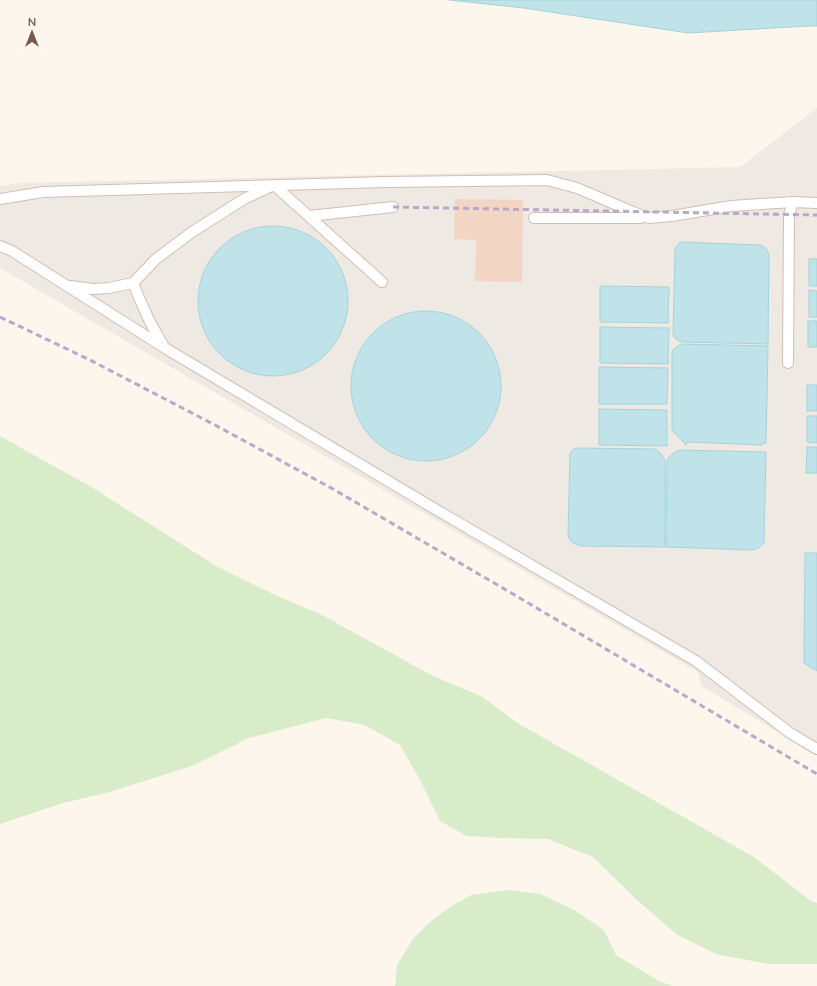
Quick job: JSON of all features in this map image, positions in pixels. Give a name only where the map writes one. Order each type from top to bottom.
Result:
[{"type":"lane","points":[[0,199],[43,192],[386,182],[547,180],[577,188],[649,218]]},
{"type":"lane","points":[[274,185],[382,282]]},
{"type":"lane","points":[[66,286],[93,289],[109,288],[133,283],[156,259],[192,232],[244,199],[274,185]]},
{"type":"lane","points":[[788,362],[789,215],[793,202]]},
{"type":"lane","points":[[534,218],[649,218],[672,216],[731,206],[793,202],[817,203]]},
{"type":"lane","points":[[309,216],[393,208]]},
{"type":"lane","points":[[0,246],[12,251],[165,348],[423,502],[696,661],[790,733],[817,750]]},
{"type":"lane","points":[[133,283],[150,322],[165,348]]},
{"type":"shaded area","points":[[817,108],[817,756],[701,686],[698,672],[0,268],[0,186],[20,183],[740,167]]},
{"type":"green space","points":[[0,436],[93,488],[216,566],[273,594],[322,615],[431,675],[481,696],[519,724],[754,857],[811,901],[817,903],[817,964],[768,964],[716,954],[676,934],[636,899],[593,857],[548,839],[467,836],[440,821],[421,782],[400,745],[365,725],[326,718],[249,738],[192,766],[106,793],[63,803],[0,824]]},
{"type":"green space","points":[[509,890],[540,894],[574,910],[604,930],[616,955],[659,981],[673,986],[395,986],[397,965],[413,939],[431,921],[450,907],[471,895]]},
{"type":"water","points":[[449,0],[817,0],[817,26],[688,33],[524,8]]},
{"type":"water","points":[[266,226],[280,226],[302,232],[315,239],[326,248],[335,259],[345,279],[348,301],[345,323],[335,343],[326,354],[315,363],[295,373],[280,376],[266,376],[251,373],[238,367],[226,359],[215,348],[201,323],[198,308],[198,294],[201,279],[207,266],[215,254],[226,243],[251,229]]},
{"type":"water","points":[[680,242],[759,245],[766,248],[769,255],[768,344],[683,342],[675,338],[673,335],[675,249]]},
{"type":"water","points":[[809,259],[817,259],[817,286],[809,286]]},
{"type":"water","points":[[600,286],[669,287],[668,323],[600,322]]},
{"type":"water","points":[[809,290],[817,291],[817,317],[809,317]]},
{"type":"water","points":[[419,311],[433,311],[455,317],[468,324],[479,333],[488,344],[498,364],[501,386],[498,408],[488,428],[479,439],[468,448],[448,458],[433,461],[419,461],[404,458],[391,452],[379,444],[368,433],[354,408],[351,393],[351,379],[354,364],[360,351],[368,339],[379,328],[404,314]]},
{"type":"water","points":[[808,321],[817,321],[817,347],[808,347]]},
{"type":"water","points":[[600,327],[669,328],[668,364],[600,363]]},
{"type":"water","points":[[681,344],[768,346],[766,443],[763,443],[762,445],[687,442],[686,445],[672,430],[672,351]]},
{"type":"water","points":[[599,367],[668,368],[667,404],[599,404]]},
{"type":"water","points":[[807,385],[817,385],[817,411],[807,411]]},
{"type":"water","points":[[599,409],[667,410],[667,446],[599,445]]},
{"type":"water","points":[[807,416],[817,416],[817,443],[807,442]]},
{"type":"water","points":[[807,447],[817,447],[817,473],[806,473]]},
{"type":"water","points":[[577,448],[655,449],[661,454],[665,461],[665,547],[581,546],[571,541],[568,535],[570,453]]},
{"type":"water","points":[[680,450],[766,452],[764,542],[758,548],[752,550],[666,547],[667,461],[672,454]]},
{"type":"water","points":[[805,553],[817,553],[817,671],[804,663]]},
{"type":"building","points":[[455,199],[523,200],[522,282],[475,281],[476,240],[454,239]]},
{"type":"railway","points":[[393,207],[817,215]]},
{"type":"railway","points":[[0,317],[90,360],[333,489],[817,774]]}]
